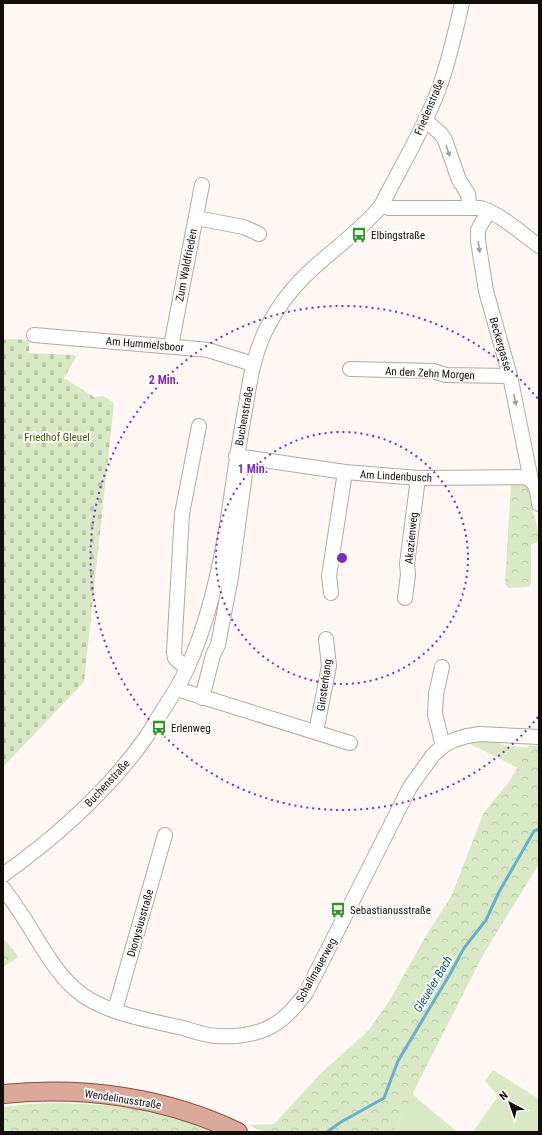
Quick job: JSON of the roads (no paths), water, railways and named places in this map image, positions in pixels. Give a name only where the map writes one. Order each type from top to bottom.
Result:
[{"type":"main road","name":"Wendelinusstraße","points":[[3,1094],[63,1091],[104,1094],[154,1102],[196,1115],[238,1132]]},
{"type":"street","name":"Friedenstraße","points":[[381,206],[438,92],[448,60],[462,3]]},
{"type":"street","points":[[425,120],[441,134],[445,140],[459,180],[468,194],[470,207]]},
{"type":"street","name":"Zum Waldfrieden","points":[[171,346],[202,184]]},
{"type":"street","points":[[381,206],[389,208],[470,207],[489,210],[539,246]]},
{"type":"street","name":"Buchenstraße","points":[[202,698],[213,654],[218,644],[232,577],[242,458],[253,364],[268,325],[280,306],[301,280],[357,231],[381,206]]},
{"type":"street","name":"Beckergasse","points":[[489,210],[478,230],[478,241],[486,290],[510,376],[532,480]]},
{"type":"street","points":[[196,218],[244,227],[259,234]]},
{"type":"street","name":"Am Hummelsboor","points":[[34,335],[208,350],[253,364]]},
{"type":"street","name":"An den Zehn Morgen","points":[[350,369],[432,371],[446,375],[510,376]]},
{"type":"street","points":[[187,669],[175,658],[174,652],[179,541],[182,514],[199,426]]},
{"type":"street","name":"Buchenstraße","points":[[3,875],[30,856],[61,830],[112,780],[146,738],[177,689],[187,669],[213,596],[242,458]]},
{"type":"street","name":"Am Lindenbusch","points":[[242,458],[345,472],[418,478],[525,477],[532,480]]},
{"type":"street","points":[[331,593],[329,576],[345,472]]},
{"type":"street","name":"Akazienweg","points":[[405,598],[408,574],[407,564],[418,478]]},
{"type":"street","points":[[532,480],[536,486],[539,504]]},
{"type":"street","name":"Ginsterhang","points":[[316,732],[329,666],[326,639]]},
{"type":"street","points":[[442,667],[436,694],[435,714],[443,746]]},
{"type":"street","points":[[177,689],[350,743]]},
{"type":"street","name":"Schallmauerweg","points":[[3,888],[32,930],[47,957],[76,991],[92,1002],[114,1010],[217,1036],[240,1036],[266,1029],[282,1019],[295,1008],[306,993],[410,787],[433,756],[443,746],[454,740],[480,734],[539,737]]},
{"type":"street","name":"Dionysiusstraße","points":[[114,1010],[165,835]]},
{"type":"waterway","name":"Gleueler Bach","points":[[327,1132],[341,1122],[384,1098],[398,1061],[464,948],[486,920],[499,892],[534,831],[539,829]]},
{"type":"place","name":"Elbingstraße","points":[[359,235]]},
{"type":"place","name":"Erlenweg","points":[[159,728]]},
{"type":"place","name":"Sebastianusstraße","points":[[338,910]]},
{"type":"park label","name":"Friedhof Gleuel","points":[[57,437]]}]
